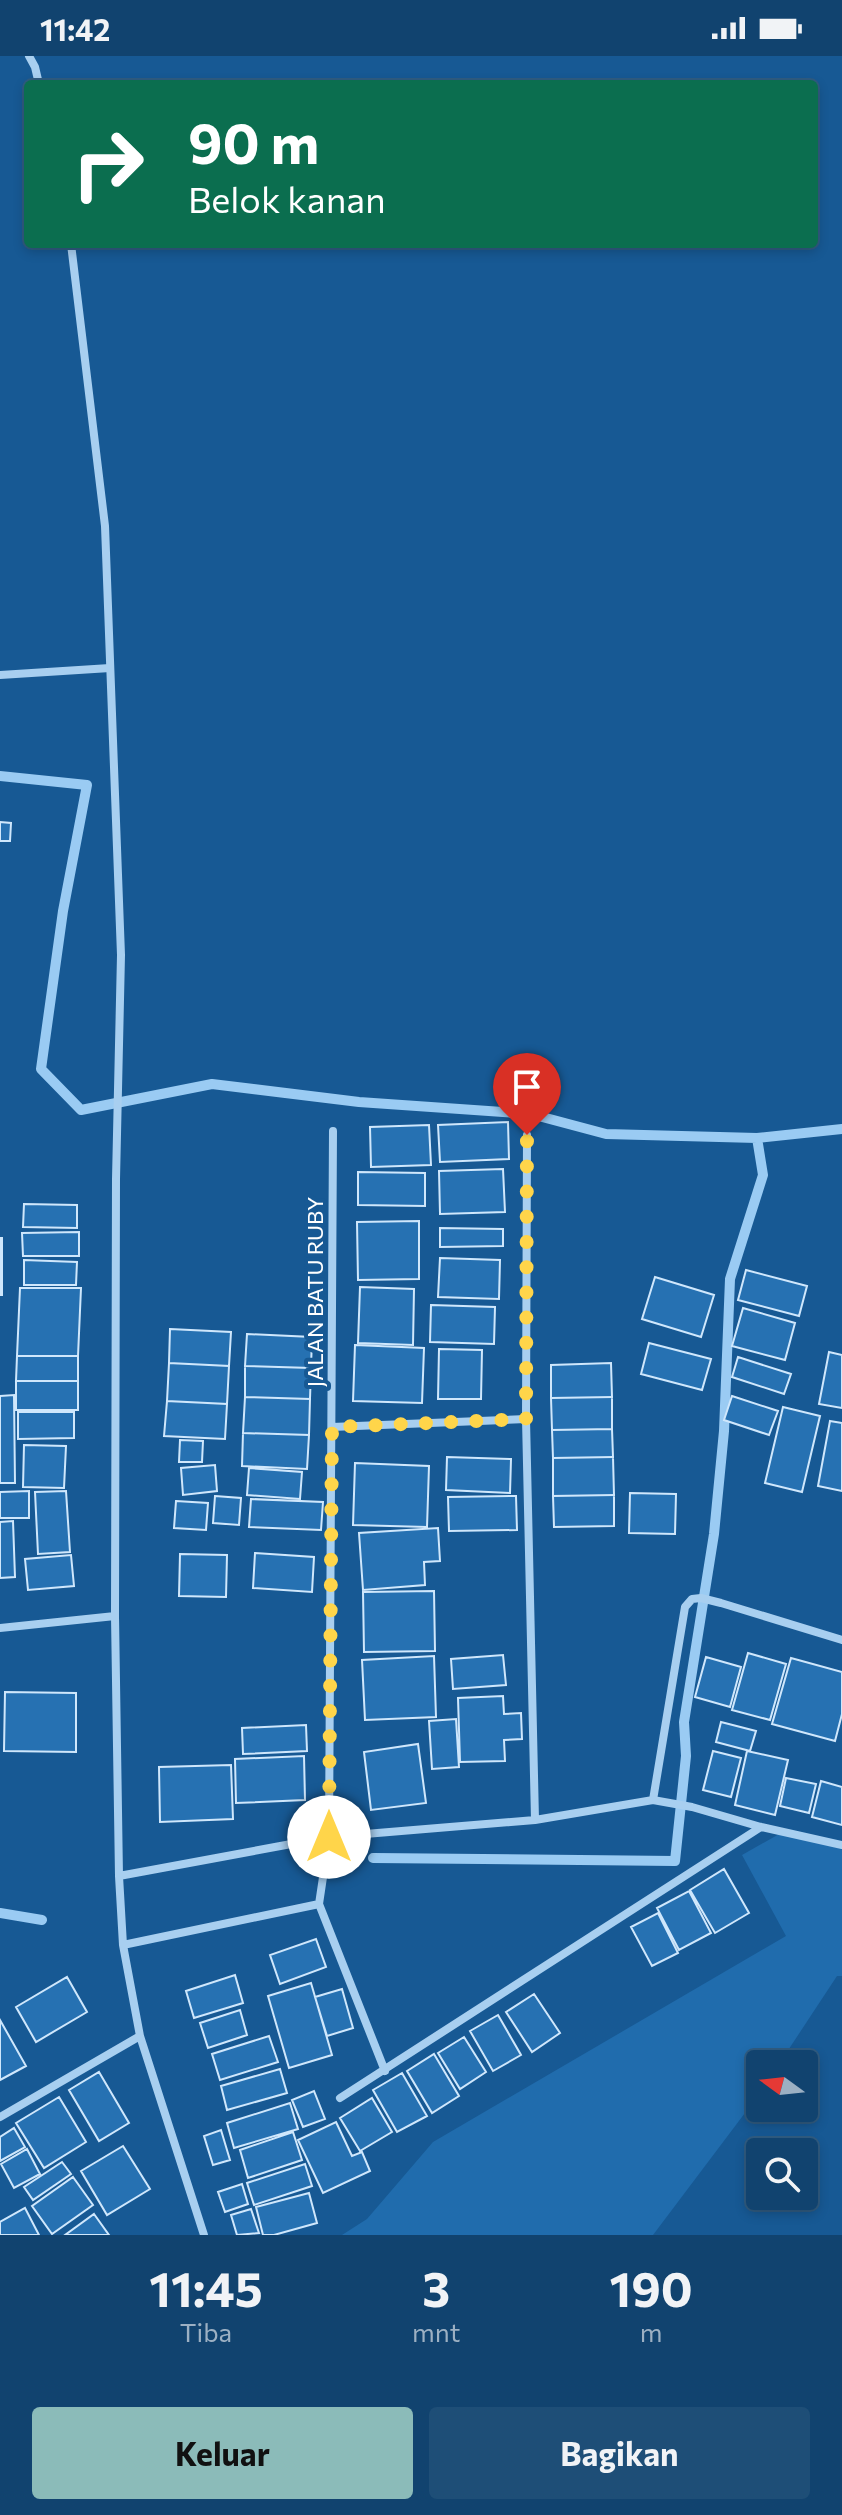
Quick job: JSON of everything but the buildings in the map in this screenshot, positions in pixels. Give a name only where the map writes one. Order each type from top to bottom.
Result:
[{"type":"street","points":[[29,56],[38,80]]},
{"type":"street","points":[[71,248],[105,526],[121,955],[116,1179],[115,1616],[123,1945],[140,2036],[203,2235]]},
{"type":"street","points":[[0,675],[110,668]]},
{"type":"street","name":"JALAN BATU RUBY","points":[[319,1904],[329,1837],[333,1131]]},
{"type":"street","points":[[527,1135],[526,1419],[535,1820]]},
{"type":"street","points":[[332,1427],[526,1419]]},
{"type":"street","points":[[653,1800],[685,1607],[692,1599],[721,1603],[842,1640]]},
{"type":"street","points":[[0,1628],[115,1616]]},
{"type":"street","points":[[119,1876],[329,1837],[535,1820],[653,1800],[842,1845]]},
{"type":"street","points":[[340,2098],[761,1827]]},
{"type":"street","points":[[123,1945],[319,1904],[385,2071]]},
{"type":"street","points":[[0,2117],[140,2036]]},
{"type":"shaded area","points":[[781,1833],[842,1849],[842,1976],[837,1976],[788,2050],[746,2050],[746,2112],[653,2235],[342,2235],[367,2219],[433,2142],[786,1936],[742,1855]]},
{"type":"waterway","points":[[0,776],[87,785],[63,911],[41,1069],[81,1110],[212,1084],[359,1102],[531,1114],[606,1134],[757,1138]]},
{"type":"waterway","points":[[373,1858],[675,1861],[686,1756],[684,1722],[714,1534],[724,1431],[730,1279],[763,1175],[757,1138],[842,1129]]},
{"type":"waterway","points":[[0,1913],[42,1920]]},
{"type":"route","points":[[329,1837],[332,1427],[526,1419],[527,1135]]}]
